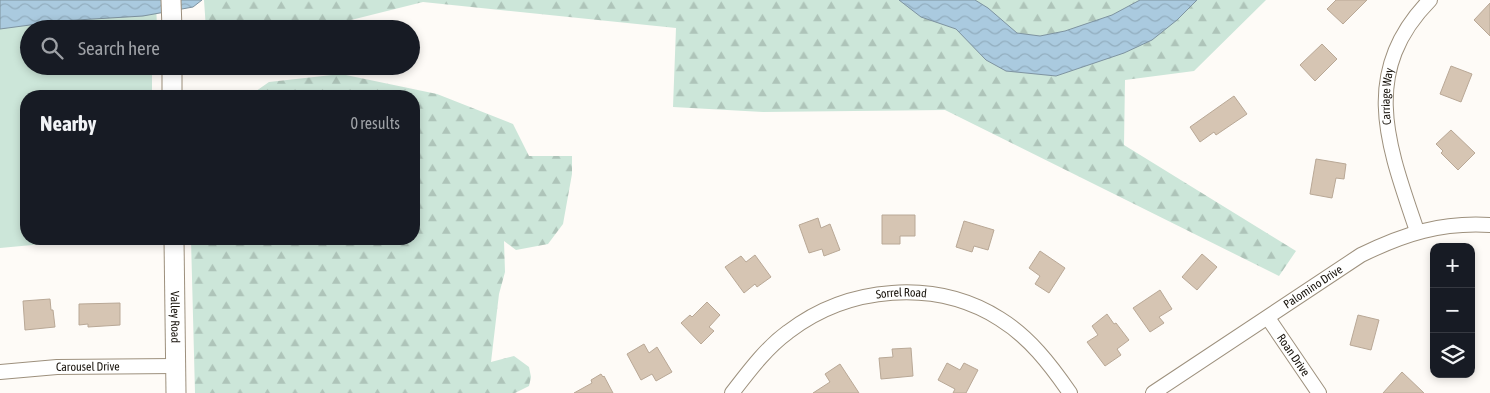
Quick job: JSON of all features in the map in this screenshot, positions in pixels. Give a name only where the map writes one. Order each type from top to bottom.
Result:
[{"type":"street","points":[[171,0],[172,20]]},
{"type":"street","name":"Carriage Way","points":[[1417,231],[1388,136],[1385,96],[1393,57],[1401,39],[1430,0]]},
{"type":"street","points":[[172,75],[172,90]]},
{"type":"street","name":"Palomino Drive","points":[[1153,393],[1361,255],[1417,231],[1447,225],[1490,225]]},
{"type":"street","name":"Valley Road","points":[[174,245],[176,393]]},
{"type":"street","name":"Sorrel Road","points":[[732,393],[766,351],[788,332],[813,316],[839,303],[861,297],[889,293],[936,294],[980,308],[1000,319],[1035,347],[1053,368],[1070,393]]},
{"type":"street","name":"Roan Drive","points":[[1268,318],[1319,393]]},
{"type":"street","name":"Carousel Drive","points":[[0,372],[57,367],[175,366]]},
{"type":"green space","points":[[0,0],[156,0],[157,20],[20,20],[20,75],[152,75],[152,90],[20,90],[20,245],[32,245],[0,248]]},
{"type":"green space","points":[[204,0],[1266,0],[1194,71],[1125,80],[1124,145],[1296,251],[1279,276],[945,110],[763,112],[673,107],[676,28],[423,2],[351,20],[205,20]]},
{"type":"green space","points":[[346,75],[418,90],[258,90],[269,82]]},
{"type":"green space","points":[[420,90],[437,94],[513,124],[529,156],[572,156],[572,174],[563,224],[548,244],[516,250],[504,241],[505,272],[499,294],[491,362],[514,356],[529,367],[531,377],[529,386],[515,393],[195,393],[191,245],[420,245]]},
{"type":"water","points":[[0,0],[202,0],[193,7],[143,16],[77,20],[20,20],[20,26],[0,29]]},
{"type":"water","points":[[899,0],[975,0],[988,8],[1017,33],[1040,36],[1065,31],[1112,15],[1140,0],[1197,0],[1177,20],[1152,40],[1124,53],[1056,76],[1006,71],[986,60],[956,29],[921,17]]},
{"type":"building","points":[[1336,0],[1367,0],[1343,24],[1327,9]]},
{"type":"building","points":[[1490,3],[1490,36],[1474,20]]},
{"type":"building","points":[[1322,44],[1337,59],[1315,81],[1300,65]]},
{"type":"building","points":[[1451,66],[1472,74],[1461,102],[1440,94]]},
{"type":"building","points":[[1234,96],[1247,114],[1216,135],[1214,132],[1200,142],[1190,127]]},
{"type":"building","points":[[1451,130],[1475,153],[1458,170],[1441,153],[1443,151],[1436,144]]},
{"type":"building","points":[[1316,159],[1346,164],[1344,179],[1336,178],[1332,198],[1310,194]]},
{"type":"building","points":[[882,215],[915,215],[915,236],[900,236],[900,244],[882,244]]},
{"type":"building","points":[[818,218],[821,228],[830,224],[840,250],[824,256],[822,249],[809,253],[799,225]]},
{"type":"building","points":[[964,221],[994,230],[988,250],[974,246],[972,252],[956,247]]},
{"type":"building","points":[[1040,251],[1065,268],[1049,293],[1035,284],[1040,276],[1029,268]]},
{"type":"building","points":[[1202,254],[1217,267],[1197,290],[1182,277]]},
{"type":"building","points":[[755,255],[771,277],[757,287],[755,284],[744,293],[725,267],[741,256],[746,262]]},
{"type":"building","points":[[1160,290],[1172,309],[1159,317],[1164,323],[1150,332],[1133,308]]},
{"type":"building","points":[[50,299],[55,327],[25,330],[23,301]]},
{"type":"building","points":[[707,302],[720,315],[709,327],[714,331],[701,344],[681,323],[690,315],[692,317]]},
{"type":"building","points":[[120,303],[120,325],[88,327],[88,324],[79,325],[79,304]]},
{"type":"building","points":[[1107,314],[1129,340],[1117,349],[1121,355],[1105,366],[1087,342],[1098,335],[1092,326]]},
{"type":"building","points":[[1358,315],[1379,320],[1371,350],[1350,345]]},
{"type":"building","points":[[644,344],[649,353],[657,347],[672,372],[656,381],[652,374],[641,380],[627,354]]},
{"type":"building","points":[[911,348],[913,376],[881,379],[879,358],[893,357],[892,349]]},
{"type":"building","points":[[947,363],[960,370],[964,363],[978,370],[966,393],[953,393],[955,389],[938,380]]},
{"type":"building","points":[[840,364],[859,393],[813,393],[830,382],[825,374]]},
{"type":"building","points":[[1402,372],[1424,393],[1383,393]]},
{"type":"building","points":[[601,374],[613,393],[574,393],[592,383],[591,380]]}]
